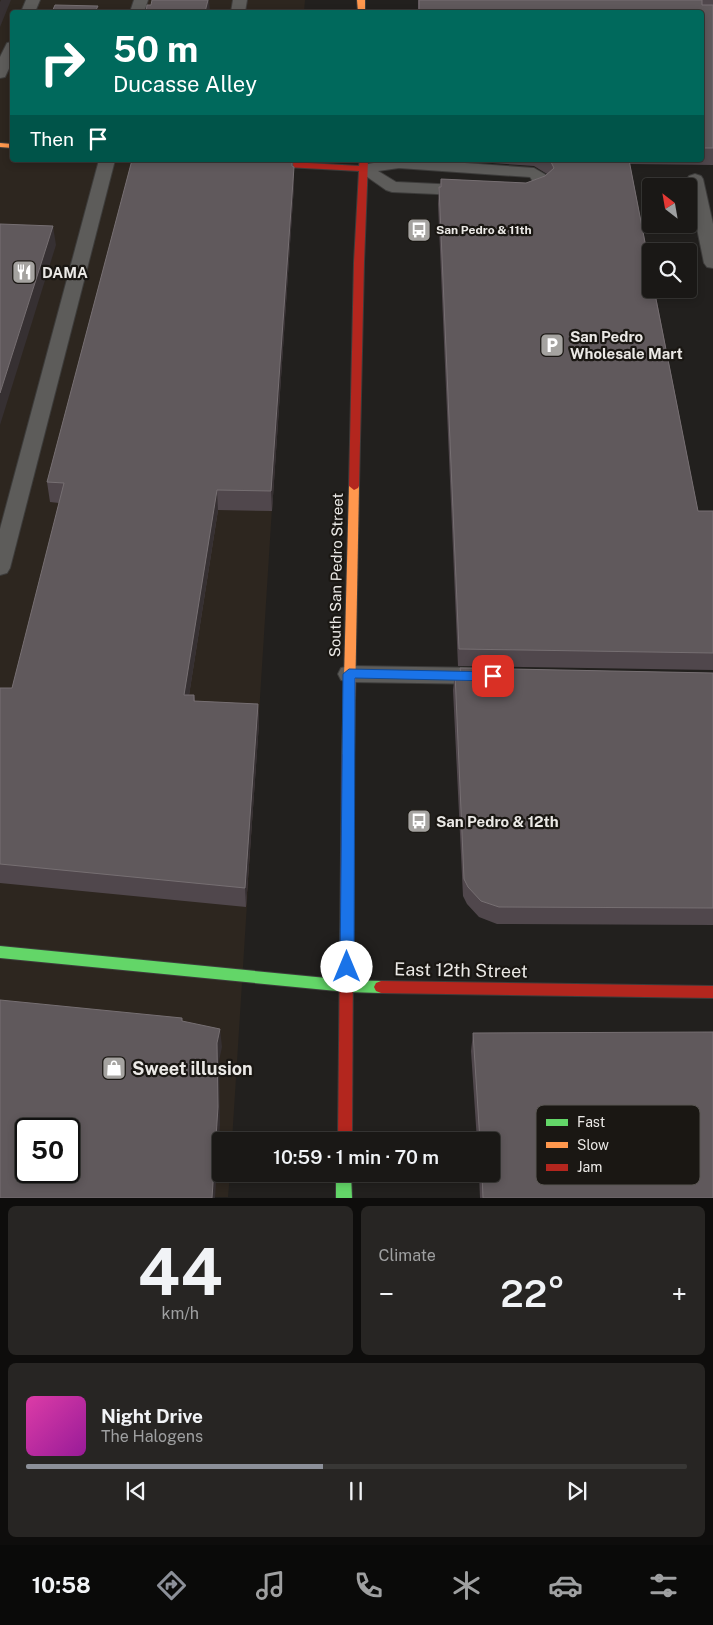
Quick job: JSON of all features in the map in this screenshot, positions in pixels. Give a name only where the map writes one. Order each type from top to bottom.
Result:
[{"type":"main road","points":[[290,162],[364,164]]},
{"type":"main road","name":"South San Pedro Street","points":[[345,1132],[349,674],[359,262],[364,164]]},
{"type":"main road","name":"East 12th Street","points":[[0,952],[347,986],[713,992]]},
{"type":"main road","points":[[344,1182],[344,1198]]},
{"type":"lane","points":[[0,74],[10,51]]},
{"type":"lane","points":[[0,568],[107,162]]},
{"type":"lane","points":[[399,163],[534,173],[543,184],[524,193],[392,186],[364,164],[399,163]]},
{"type":"lane","points":[[698,197],[713,263]]},
{"type":"lane","points":[[349,674],[503,677]]},
{"type":"shaded area","points":[[0,0],[305,0],[304,10],[10,10],[10,162],[294,162],[233,1132],[212,1132],[212,1182],[229,1182],[228,1197],[0,1198]]},
{"type":"building","points":[[152,0],[208,0],[206,10],[146,10],[147,5],[151,5]]},
{"type":"building","points":[[419,0],[702,0],[702,5],[713,5],[713,148],[704,148],[704,10],[419,10]]},
{"type":"building","points":[[55,5],[98,6],[96,10],[53,10]]},
{"type":"building","points":[[131,162],[292,162],[294,167],[271,491],[217,490],[184,695],[194,695],[194,701],[258,704],[245,888],[0,864],[0,688],[12,688],[64,483],[47,482]]},
{"type":"building","name":"San Pedro Wholesale Mart","points":[[551,162],[629,162],[645,243],[642,243],[642,298],[656,298],[698,511],[713,511],[713,653],[459,649],[439,187],[441,187],[441,179],[526,183],[545,176],[554,168]]},
{"type":"building","points":[[0,224],[53,226],[0,393]]},
{"type":"building","points":[[460,668],[713,673],[713,908],[499,907],[481,901],[468,887],[464,879],[455,673],[461,673]]},
{"type":"building","points":[[0,1000],[182,1018],[182,1021],[220,1029],[217,1043],[216,1132],[212,1132],[212,1198],[0,1198]]},
{"type":"building","points":[[713,1032],[713,1198],[483,1198],[482,1182],[500,1182],[500,1132],[479,1132],[473,1033]]},
{"type":"traffic: fast","points":[[0,952],[347,986],[381,987]]},
{"type":"traffic: fast","points":[[344,1182],[344,1198]]},
{"type":"traffic: slow","points":[[361,0],[362,10]]},
{"type":"traffic: slow","points":[[0,145],[10,146]]},
{"type":"traffic: slow","points":[[348,755],[354,486]]},
{"type":"traffic: jam","points":[[249,162],[364,169]]},
{"type":"traffic: jam","points":[[354,486],[359,262],[364,162]]},
{"type":"traffic: jam","points":[[345,1132],[348,755]]},
{"type":"traffic: jam","points":[[381,987],[713,992]]},
{"type":"place","name":"San Pedro & 11th","points":[[419,230]]},
{"type":"place","name":"DAMA","points":[[24,272]]},
{"type":"place","name":"San Pedro Wholesale Mart","points":[[552,345]]},
{"type":"place","name":"San Pedro & 12th","points":[[419,821]]},
{"type":"place","name":"Sweet illusion","points":[[114,1068]]},
{"type":"route","points":[[347,967],[349,674],[493,676]]}]
